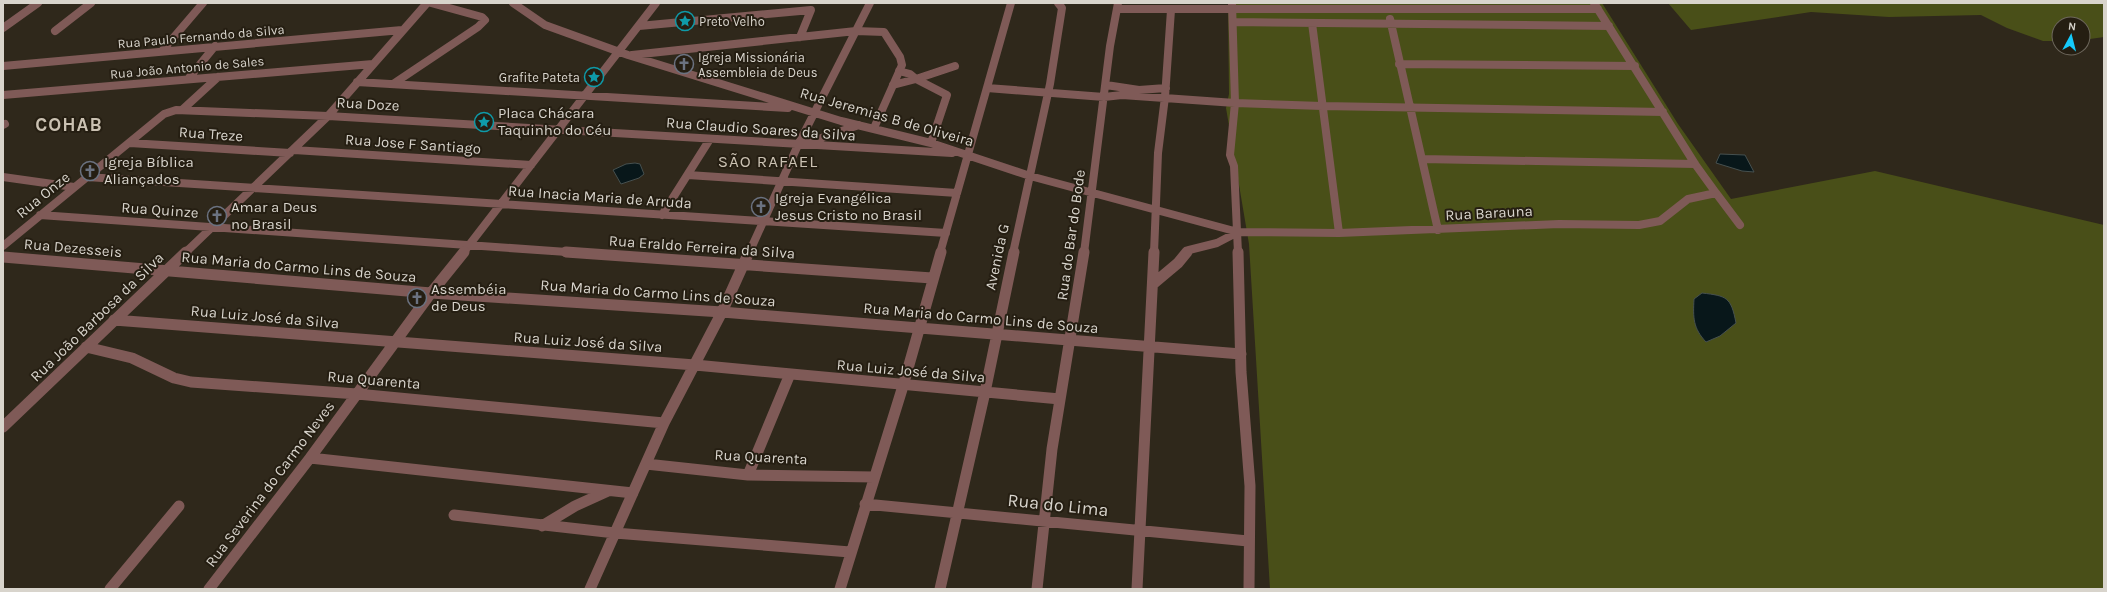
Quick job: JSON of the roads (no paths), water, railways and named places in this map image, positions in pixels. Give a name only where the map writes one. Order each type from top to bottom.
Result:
[{"type":"street","points":[[3,28],[38,3]]},
{"type":"street","points":[[55,31],[91,3]]},
{"type":"street","points":[[162,51],[203,3]]},
{"type":"street","name":"Rua João Barbosa da Silva","points":[[4,424],[212,228],[328,116],[427,3]]},
{"type":"street","points":[[393,84],[478,27],[485,20],[482,17],[431,3]]},
{"type":"street","name":"Rua Jeremias B de Oliveira","points":[[513,3],[545,25],[628,55],[859,125],[931,143],[1030,176],[1238,232]]},
{"type":"street","points":[[558,130],[656,3]]},
{"type":"street","points":[[590,589],[664,423],[722,312],[799,146],[810,110],[856,31],[870,3]]},
{"type":"street","points":[[840,589],[850,552],[920,328],[932,278],[957,193],[965,154],[987,88],[1011,3]]},
{"type":"street","name":"Avenida G","points":[[940,589],[985,392],[1048,93],[1059,35],[1062,8],[1058,3]]},
{"type":"street","points":[[1118,6],[1170,10],[1232,6],[1596,6],[1695,164],[1740,225]]},
{"type":"street","name":"Rua do Bar do Bode","points":[[1037,589],[1052,450],[1077,305],[1093,192],[1104,97],[1118,6]]},
{"type":"street","points":[[1232,6],[1234,22],[1235,103],[1230,155],[1234,166],[1238,232],[1241,354],[1250,486],[1248,541],[1249,589]]},
{"type":"street","points":[[1387,6],[1438,230]]},
{"type":"street","points":[[639,26],[811,10],[800,37]]},
{"type":"street","points":[[1137,589],[1141,531],[1148,346],[1153,284],[1158,153],[1166,93],[1170,10]]},
{"type":"street","points":[[1234,22],[1609,26]]},
{"type":"street","points":[[1312,23],[1319,65],[1322,106],[1339,233]]},
{"type":"street","name":"Rua Paulo Fernando da Silva","points":[[3,66],[402,30]]},
{"type":"street","points":[[628,55],[856,31],[874,31],[886,34],[900,57],[902,66],[874,128]]},
{"type":"street","points":[[188,79],[215,46]]},
{"type":"street","name":"Rua João Antonio de Sales","points":[[3,95],[373,64]]},
{"type":"street","points":[[1399,64],[1634,66]]},
{"type":"street","points":[[893,85],[955,66]]},
{"type":"street","points":[[899,71],[910,74],[916,79],[947,94],[931,143]]},
{"type":"street","points":[[179,110],[218,77]]},
{"type":"street","points":[[357,82],[810,110]]},
{"type":"street","points":[[1106,85],[1235,103],[1409,108],[1663,112]]},
{"type":"street","points":[[987,88],[1104,97],[1166,93]]},
{"type":"street","name":"Rua Doze","points":[[179,110],[328,116],[558,130]]},
{"type":"street","name":"Rua Onze","points":[[3,246],[164,114],[179,110]]},
{"type":"street","points":[[799,146],[859,125]]},
{"type":"street","name":"Rua Claudio Soares da Silva","points":[[558,130],[799,146],[965,154]]},
{"type":"street","name":"Rua Severina do Carmo Neves","points":[[209,589],[310,458],[431,293],[502,204],[558,130]]},
{"type":"street","points":[[833,147],[842,131]]},
{"type":"street","points":[[662,215],[710,139]]},
{"type":"street","name":"Rua Treze","points":[[130,143],[292,151]]},
{"type":"street","name":"Rua Jose F Santiago","points":[[292,151],[531,166]]},
{"type":"street","points":[[1422,159],[1695,164]]},
{"type":"street","points":[[688,175],[957,193]]},
{"type":"street","points":[[3,177],[74,187]]},
{"type":"street","name":"Rua Inacia Maria de Arruda","points":[[87,177],[946,233]]},
{"type":"street","name":"Rua Barauna","points":[[1238,232],[1339,233],[1559,224],[1639,225],[1660,221],[1682,202],[1688,199],[1716,193]]},
{"type":"street","name":"Rua Quinze","points":[[40,215],[470,245]]},
{"type":"street","points":[[1153,284],[1178,263],[1189,250],[1217,243],[1238,232]]},
{"type":"street","name":"Rua Eraldo Ferreira da Silva","points":[[470,245],[932,278]]},
{"type":"street","name":"Rua Dezesseis","points":[[3,257],[165,272]]},
{"type":"street","name":"Rua Maria do Carmo Lins de Souza","points":[[165,272],[431,293],[722,312],[1241,354]]},
{"type":"street","name":"Rua Luiz José da Silva","points":[[114,320],[395,343],[695,365],[903,386],[1060,399]]},
{"type":"street","name":"Rua Quarenta","points":[[86,347],[132,358],[182,380],[357,394],[664,423]]},
{"type":"street","points":[[748,475],[790,374]]},
{"type":"street","points":[[310,458],[633,493]]},
{"type":"street","name":"Rua Quarenta","points":[[646,464],[748,475],[874,477]]},
{"type":"street","points":[[542,526],[575,506],[609,490]]},
{"type":"street","name":"Rua do Lima","points":[[865,504],[1248,541]]},
{"type":"street","points":[[110,589],[179,506]]},
{"type":"street","points":[[454,515],[615,533],[850,552]]},
{"type":"place","name":"Preto Velho","points":[[685,21]]},
{"type":"place","name":"Igreja Missionária Assembleia de Deus","points":[[684,64]]},
{"type":"place","name":"Grafite Pateta","points":[[594,77]]},
{"type":"place","name":"Placa Chácara Taquinho do Céu","points":[[484,122]]},
{"type":"place","name":"Igreja Bíblica Aliançados","points":[[90,171]]},
{"type":"place","name":"Igreja Evangélica Jesus Cristo no Brasil","points":[[761,207]]},
{"type":"place","name":"Amar a Deus no Brasil","points":[[217,216]]},
{"type":"place","name":"Assembéia de Deus","points":[[417,298]]},
{"type":"district","name":"COHAB","points":[[69,124]]},
{"type":"district","name":"SÃO RAFAEL","points":[[768,161]]}]
